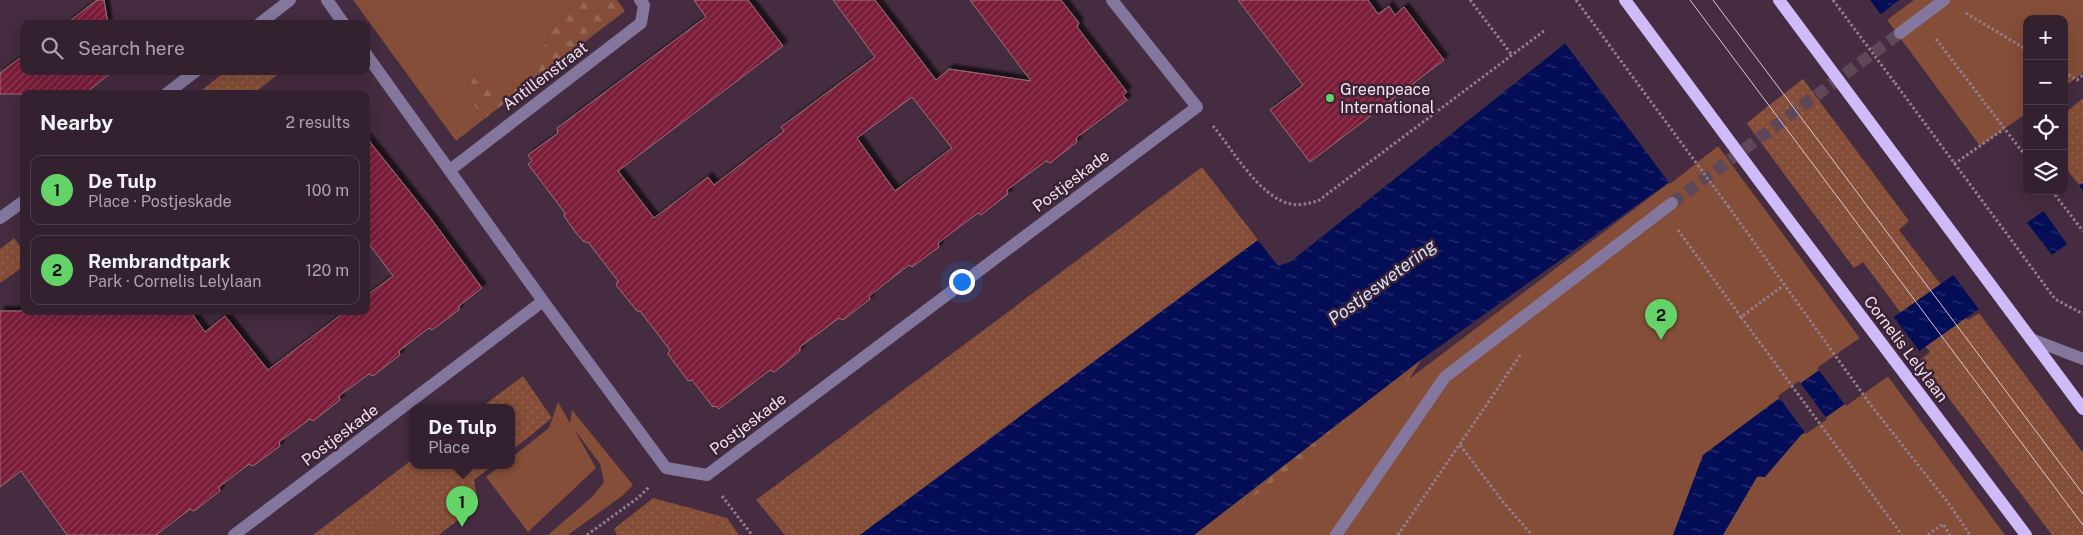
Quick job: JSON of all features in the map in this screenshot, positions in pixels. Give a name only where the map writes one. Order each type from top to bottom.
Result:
[{"type":"main road","name":"Cornelis Lelylaan","points":[[1625,0],[2026,535]]},
{"type":"main road","points":[[1779,0],[2083,408]]},
{"type":"street","points":[[264,20],[290,0]]},
{"type":"street","points":[[328,0],[341,20]]},
{"type":"street","name":"Antillenstraat","points":[[450,170],[641,23],[644,5],[640,0]]},
{"type":"street","points":[[1112,0],[1197,106]]},
{"type":"street","points":[[1900,33],[1944,0]]},
{"type":"street","points":[[370,60],[543,301],[666,468]]},
{"type":"street","points":[[171,90],[191,75]]},
{"type":"street","name":"Postjeskade","points":[[666,468],[707,475],[1197,106]]},
{"type":"street","points":[[0,218],[20,203]]},
{"type":"street","points":[[1336,535],[1445,376],[1667,206]]},
{"type":"street","name":"Postjeskade","points":[[234,535],[543,301]]},
{"type":"street","points":[[2031,338],[2083,359]]},
{"type":"path","points":[[1470,0],[1512,55]]},
{"type":"path","points":[[1576,0],[1728,206],[1870,404],[1949,504],[1970,535]]},
{"type":"path","points":[[1833,0],[2033,272],[2055,299],[2083,314]]},
{"type":"path","points":[[1944,0],[2023,48]]},
{"type":"path","points":[[1197,106],[1263,188],[1284,202],[1301,205],[1318,201],[1544,31]]},
{"type":"path","points":[[1947,53],[2023,153]]},
{"type":"path","points":[[2068,74],[2077,80],[2083,75]]},
{"type":"path","points":[[1954,164],[2004,129]]},
{"type":"path","points":[[2055,195],[2083,231]]},
{"type":"path","points":[[1667,206],[1740,317],[1902,535]]},
{"type":"path","points":[[1740,317],[1784,285]]},
{"type":"path","points":[[1398,535],[1524,351]]},
{"type":"path","points":[[1460,445],[1504,503],[1532,535]]},
{"type":"path","points":[[587,535],[639,497],[666,468]]},
{"type":"path","points":[[707,475],[752,535]]},
{"type":"path","points":[[1928,535],[1943,524],[1950,535]]},
{"type":"green space","points":[[353,0],[567,0],[570,8],[551,31],[540,54],[525,71],[498,87],[477,69],[468,89],[476,110],[484,119],[456,141],[370,23],[370,20],[368,20]]},
{"type":"green space","points":[[567,0],[617,0],[625,11],[484,119],[476,110],[468,89],[477,69],[540,54],[551,31],[570,8]]},
{"type":"green space","points":[[1655,0],[1744,0],[1909,221],[1899,230],[1968,320],[1979,313],[2083,453],[2083,535],[2052,535],[1920,360],[1930,352],[1863,262],[1854,268]]},
{"type":"green space","points":[[1914,0],[2083,0],[2083,73],[2068,84],[2068,15],[2023,15],[2023,116],[1980,146],[1887,20]]},
{"type":"green space","points":[[221,75],[277,75],[258,90],[202,90]]},
{"type":"green space","points":[[2083,98],[2083,183],[2079,185],[2068,171],[2068,111]]},
{"type":"green space","points":[[1718,146],[2005,535],[1202,535]]},
{"type":"green space","points":[[1202,167],[1258,240],[860,535],[785,535],[756,500]]},
{"type":"green space","points":[[14,238],[20,246],[20,269],[0,283],[0,249]]},
{"type":"green space","points":[[1422,359],[1309,535],[1194,535]]},
{"type":"green space","points":[[523,376],[552,418],[515,448],[515,404],[485,404]]},
{"type":"green space","points":[[558,402],[570,423],[572,410],[633,485],[622,496],[568,535],[548,535],[593,496],[604,482],[600,464],[574,429],[596,468],[528,532],[486,477],[496,469],[515,469],[515,455],[549,428]]},
{"type":"green space","points":[[410,461],[410,469],[488,469],[474,480],[478,504],[439,535],[313,535]]},
{"type":"green space","points":[[653,498],[727,518],[739,535],[617,535],[614,529]]},
{"type":"green space","points":[[384,515],[399,535],[357,535]]},
{"type":"green space","points":[[719,520],[729,535],[694,535]]},
{"type":"water","name":"Postjeswetering","points":[[1628,0],[1899,0],[1672,180],[1422,359],[1194,535],[860,535],[1258,240],[1278,266],[1290,262],[1567,42]]},
{"type":"water","points":[[2083,183],[2083,235],[1801,435],[1765,477],[1757,477],[1723,535],[1673,535],[1703,455],[1770,405]]},
{"type":"pier","points":[[1623,0],[1870,0],[1882,16],[1670,184],[1564,42]]},
{"type":"pier","points":[[2078,183],[2083,191],[2083,239],[1980,311],[1952,273],[2025,220],[2052,255],[2067,244],[2042,209],[2061,195],[2068,195],[2068,190]]},
{"type":"pier","points":[[1892,315],[1921,353],[1846,406],[1817,368]]},
{"type":"pier","points":[[1799,381],[1827,419],[1806,434],[1778,396]]},
{"type":"building","points":[[97,0],[104,0],[107,20],[71,20]]},
{"type":"building","points":[[694,0],[748,0],[783,46],[618,171],[654,218],[708,177],[714,185],[784,131],[781,127],[875,57],[833,0],[875,0],[936,80],[949,69],[1031,81],[970,0],[1061,0],[1079,23],[1077,27],[1127,92],[1123,95],[1127,100],[1076,138],[1077,142],[1050,163],[1046,161],[1007,190],[1008,194],[981,215],[978,213],[938,243],[939,247],[912,267],[909,265],[869,296],[870,299],[843,320],[839,318],[800,347],[800,351],[782,366],[774,372],[770,370],[719,409],[716,406],[713,407],[692,380],[688,381],[668,354],[670,350],[640,311],[637,311],[616,285],[618,281],[588,242],[584,242],[576,233],[564,216],[565,213],[528,164],[532,161],[528,155],[558,133],[557,128],[706,17]],"holes":[[[912,97],[952,148],[895,191],[857,138]]]},
{"type":"building","points":[[1238,0],[1368,0],[1378,14],[1389,6],[1395,15],[1404,7],[1444,60],[1310,162],[1270,110],[1303,85]]},
{"type":"building","points":[[20,58],[20,75],[109,75],[89,90],[20,90],[20,94],[0,94],[0,73]]},
{"type":"building","points":[[370,142],[429,216],[482,288],[459,306],[459,310],[432,330],[429,328],[399,351],[400,355],[373,376],[369,374],[339,396],[340,400],[313,421],[310,419],[279,442],[280,446],[253,466],[249,464],[219,487],[220,491],[194,511],[190,509],[156,535],[67,535],[21,471],[0,487],[0,311],[20,311],[20,315],[193,315],[205,332],[225,316],[268,370],[341,315],[370,315],[370,293],[393,276],[370,245]]},
{"type":"tunnel","points":[[1672,203],[1900,33]]},
{"type":"tram line","points":[[1690,0],[2083,525]]},
{"type":"tram line","points":[[1713,0],[2083,494]]},
{"type":"place","name":"Greenpeace International","points":[[1330,98]]},
{"type":"place","name":"Rembrandtpark","points":[[1661,340]]},
{"type":"place","name":"De Tulp","points":[[462,527]]}]
